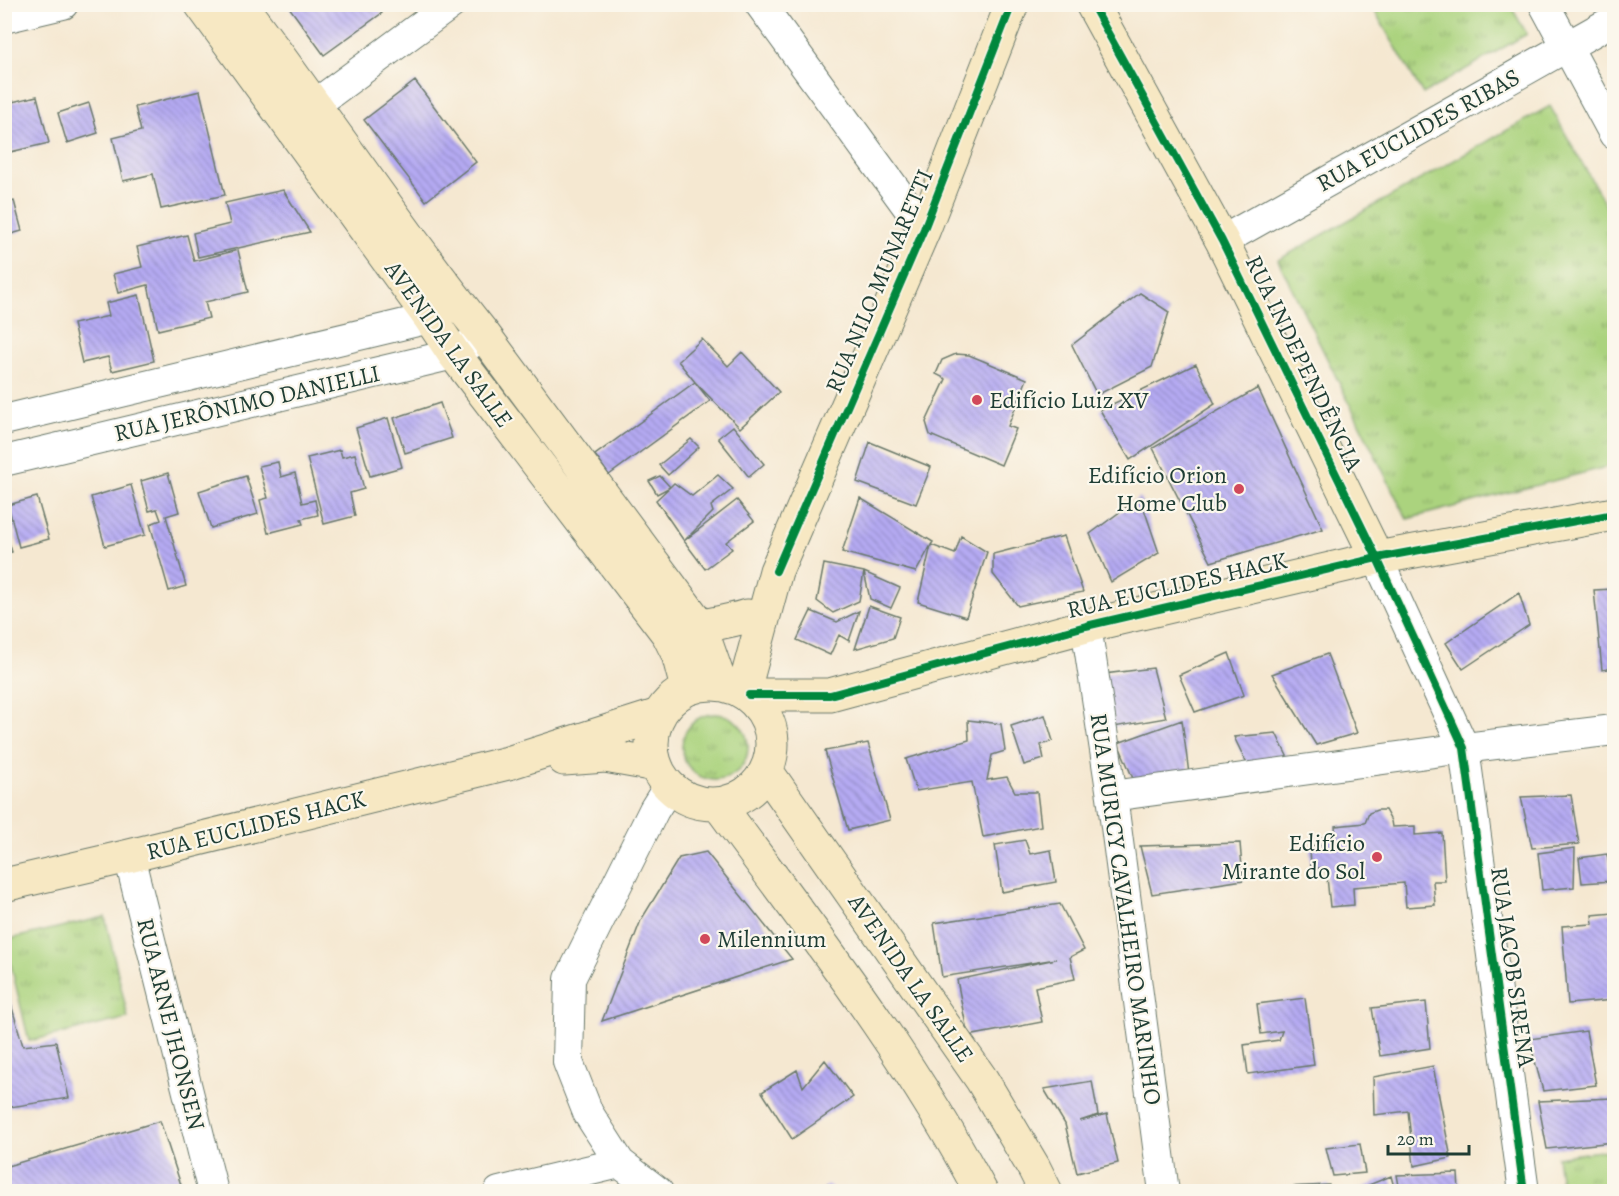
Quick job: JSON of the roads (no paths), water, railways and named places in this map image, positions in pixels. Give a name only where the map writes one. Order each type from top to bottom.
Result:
[{"type":"main road","name":"AVENIDA LA SALLE","points":[[201,4],[288,125],[443,309],[484,334],[700,626],[735,688]]},
{"type":"main road","name":"AVENIDA LA SALLE","points":[[240,4],[314,107],[443,309],[454,354],[668,634],[678,654],[687,688]]},
{"type":"main road","name":"RUA NILO MUNARETTI","points":[[735,688],[776,571],[924,229],[1012,4]]},
{"type":"main road","name":"RUA INDEPENDÊNCIA","points":[[1092,4],[1222,241],[1377,558]]},
{"type":"main road","name":"RUA EUCLIDES HACK","points":[[735,688],[830,694],[1086,627],[1377,558],[1614,514]]},
{"type":"main road","name":"RUA NILO MUNARETTI","points":[[735,688],[747,616],[776,571]]},
{"type":"main road","points":[[668,634],[747,616]]},
{"type":"main road","points":[[706,684],[735,688],[764,713],[770,757],[747,795],[718,805],[694,802],[662,776],[652,740],[659,715],[671,699],[687,688],[706,684]]},
{"type":"main road","name":"RUA EUCLIDES HACK","points":[[770,757],[786,726],[830,694]]},
{"type":"main road","name":"RUA EUCLIDES HACK","points":[[4,885],[508,763],[659,715]]},
{"type":"main road","name":"RUA EUCLIDES HACK","points":[[508,763],[605,756],[662,776]]},
{"type":"main road","name":"AVENIDA LA SALLE","points":[[770,757],[925,1000],[982,1080],[1046,1191]]},
{"type":"main road","points":[[718,805],[884,1030],[981,1191]]},
{"type":"main road","points":[[884,1030],[925,1000]]},
{"type":"street","points":[[288,125],[451,4]]},
{"type":"street","points":[[760,4],[924,229]]},
{"type":"street","points":[[1544,4],[1614,134]]},
{"type":"street","points":[[4,18],[45,7]]},
{"type":"street","name":"RUA EUCLIDES RIBAS","points":[[1222,241],[1614,20]]},
{"type":"street","name":"RUA JERÔNIMO DANIELLI","points":[[4,420],[214,370],[443,309]]},
{"type":"street","name":"RUA JERÔNIMO DANIELLI","points":[[4,461],[454,354],[484,334]]},
{"type":"street","points":[[214,370],[225,408]]},
{"type":"street","points":[[41,411],[52,450]]},
{"type":"street","name":"RUA INDEPENDÊNCIA","points":[[1377,558],[1464,748]]},
{"type":"street","name":"RUA MURICY CAVALHEIRO MARINHO","points":[[1086,627],[1112,796],[1164,1191]]},
{"type":"street","points":[[1112,796],[1614,730]]},
{"type":"street","name":"RUA JACOB SIRENA","points":[[1464,748],[1524,1191]]},
{"type":"street","points":[[658,1191],[620,1162],[588,1113],[568,1062],[570,979],[654,810],[662,776]]},
{"type":"street","name":"RUA ARNE JHONSEN","points":[[129,856],[213,1191]]},
{"type":"street","points":[[499,1191],[620,1162]]},
{"type":"place","name":"Edifício Luiz XV","points":[[977,400]]},
{"type":"place","name":"Edifício Orion Home Club","points":[[1239,489]]},
{"type":"place","name":"Edifício Mirante do Sol","points":[[1377,857]]},
{"type":"place","name":"Milennium","points":[[705,939]]}]
